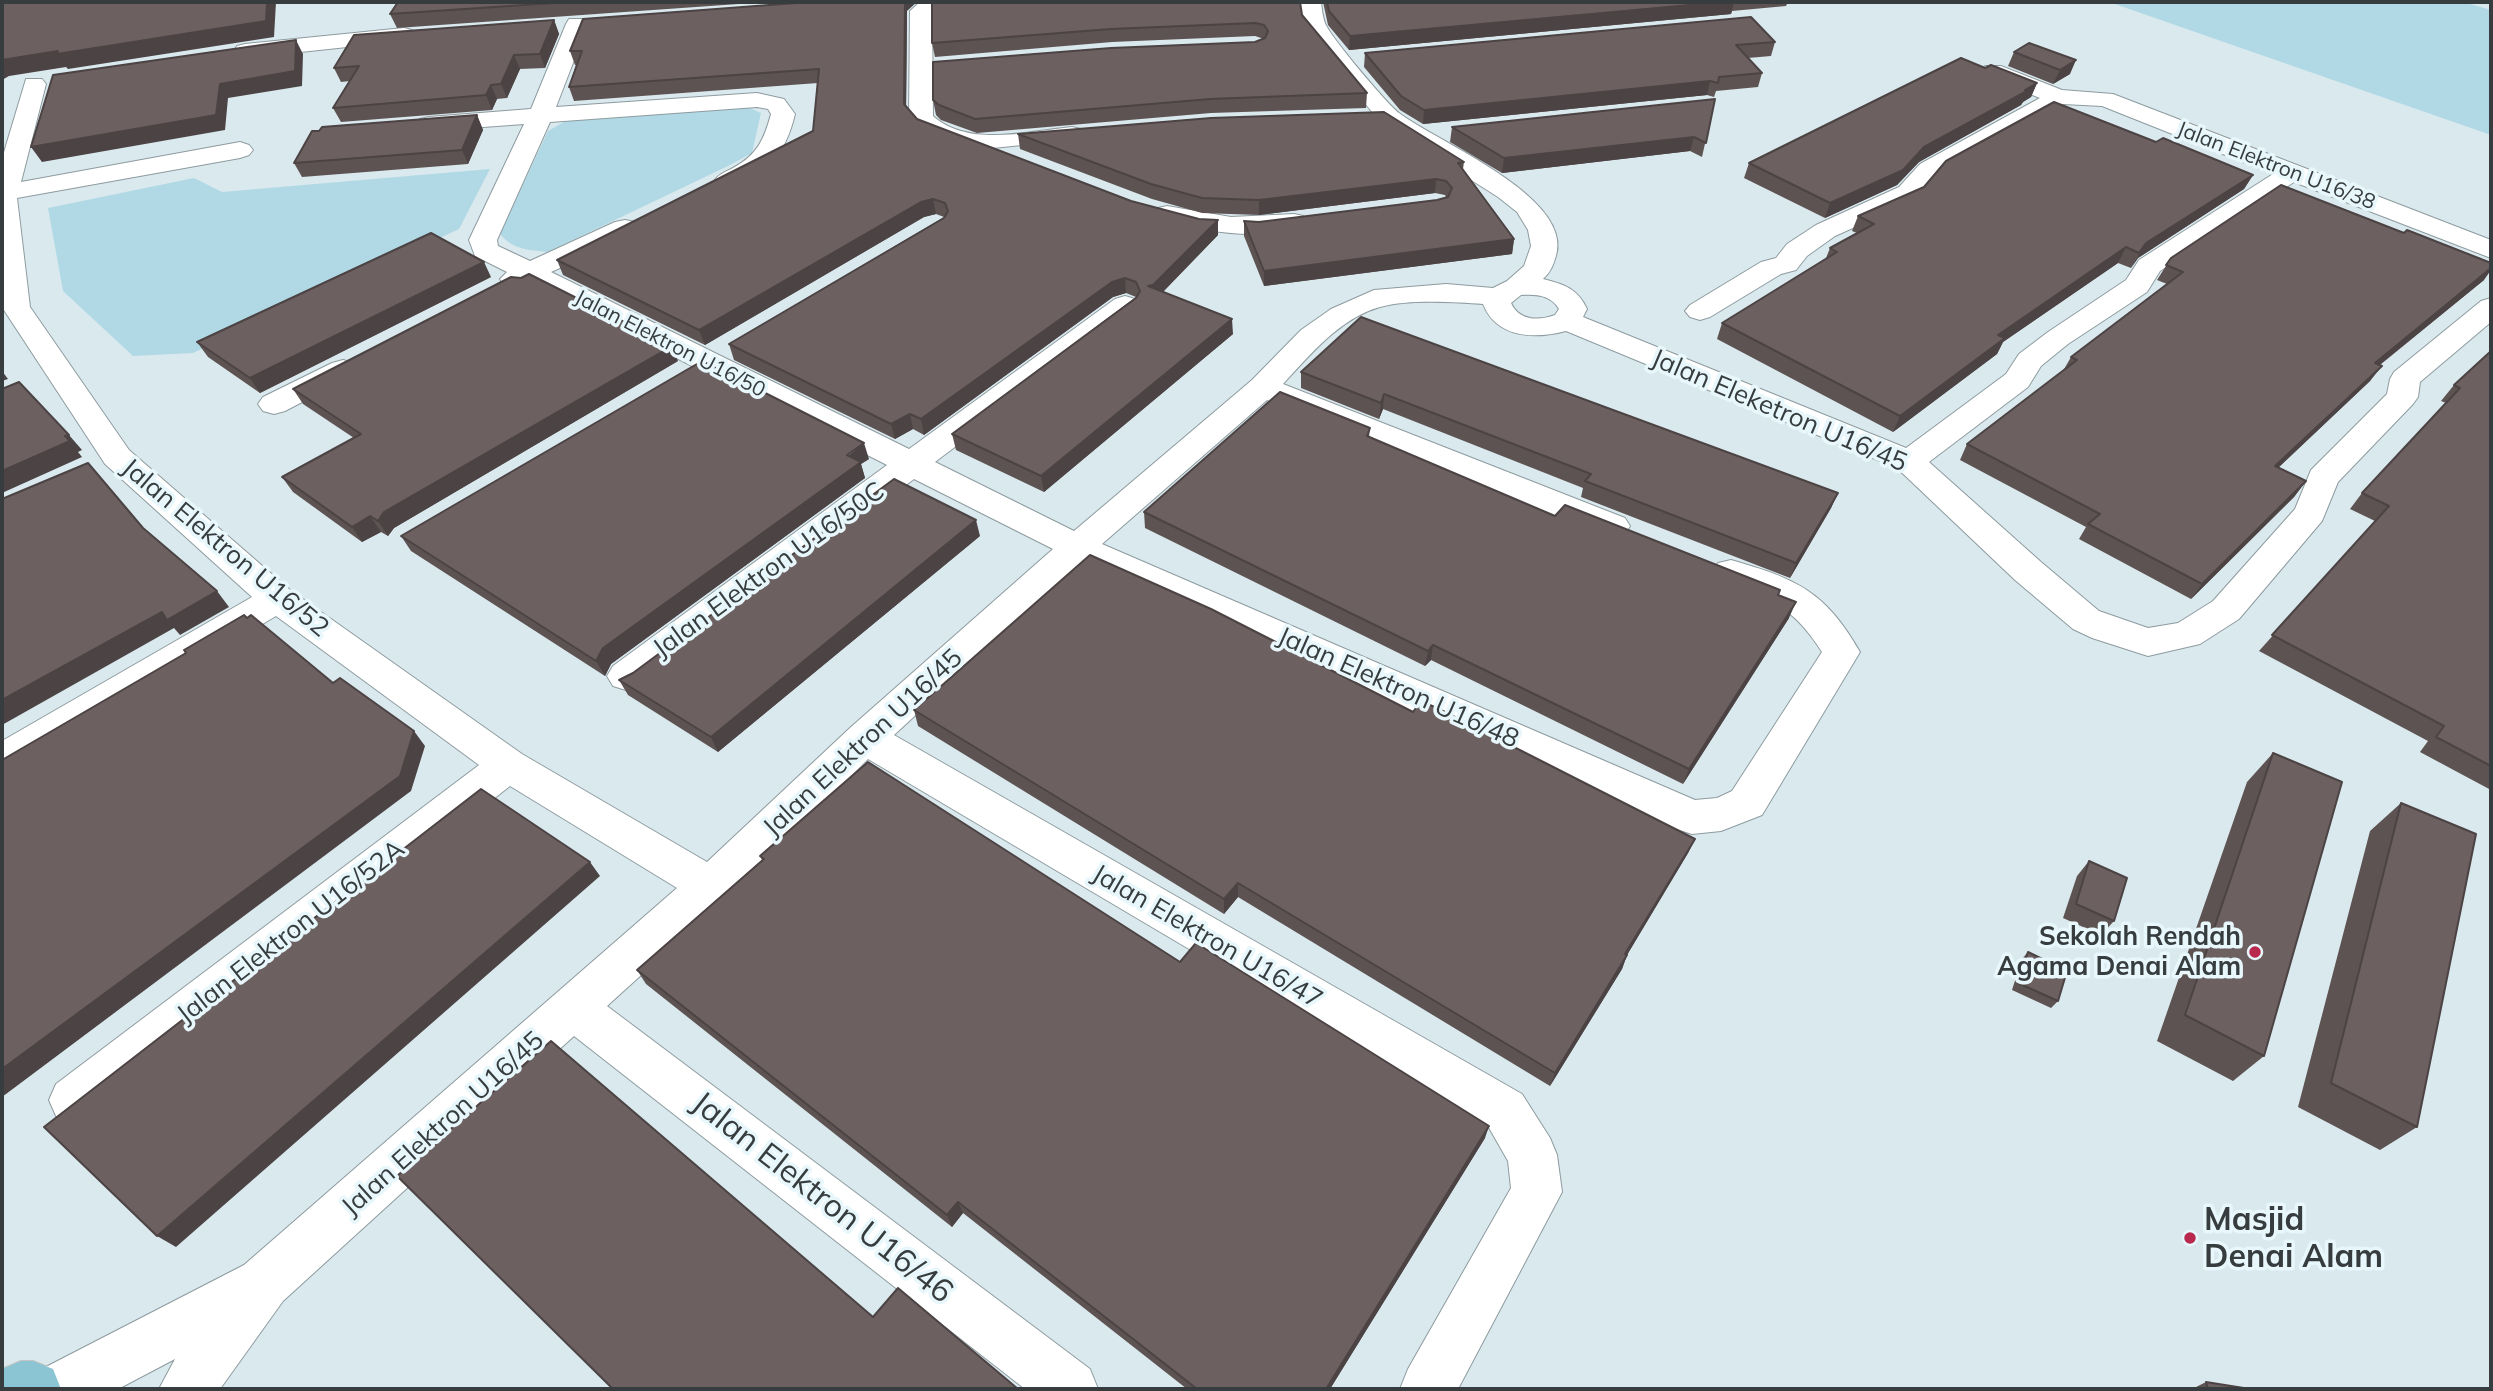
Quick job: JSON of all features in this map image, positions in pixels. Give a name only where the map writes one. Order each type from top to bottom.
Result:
[{"type":"main road","points":[[21,1389],[33,1389]]},
{"type":"street","points":[[1310,2],[1315,27],[1389,117],[1527,206],[1542,230],[1545,246],[1537,270],[1508,292],[1498,310],[1512,322],[1522,326],[1547,328],[1566,309],[1572,280],[1566,268],[1545,246]]},
{"type":"street","points":[[930,3],[921,11],[921,118],[931,127],[1025,163]]},
{"type":"street","name":"Jalan Elektron U16/50","points":[[578,24],[541,115],[482,246],[485,250],[703,362],[1077,547]]},
{"type":"street","points":[[222,55],[332,41],[421,34]]},
{"type":"street","points":[[1343,60],[1369,57]]},
{"type":"street","points":[[920,68],[948,65]]},
{"type":"street","points":[[1993,71],[2059,97]]},
{"type":"street","name":"Jalan Elektron U16/52","points":[[36,84],[4,192],[9,309],[105,462],[277,598],[508,765],[710,886]]},
{"type":"street","points":[[1700,311],[1771,268],[1786,264],[1793,253],[1810,240],[1910,193],[1920,174],[2059,97]]},
{"type":"street","name":"Jalan Elektron U16/38","points":[[2059,97],[2105,99],[2491,250]]},
{"type":"street","points":[[404,125],[757,100],[776,104],[783,114],[775,147],[758,164],[700,193]]},
{"type":"street","points":[[1361,118],[1389,117]]},
{"type":"street","points":[[1417,135],[1457,131]]},
{"type":"street","points":[[973,143],[1097,132]]},
{"type":"street","points":[[4,192],[240,150]]},
{"type":"street","points":[[1909,461],[2017,380],[2030,360],[2058,338],[2137,286],[2149,265],[2291,173]]},
{"type":"street","points":[[1142,207],[1200,224],[1230,226],[1313,219]]},
{"type":"street","points":[[492,291],[651,215]]},
{"type":"street","name":"Jalan Eleketron U16/45","points":[[1508,292],[1548,288],[1566,309],[1909,461],[2086,620],[2105,629],[2148,642],[2187,635],[2227,610],[2310,513],[2323,478],[2402,397],[2405,379],[2491,307]]},
{"type":"street","name":"Jalan Elektron U16/45","points":[[264,1282],[710,886],[865,738],[1077,547],[1263,387],[1311,336],[1342,315],[1374,299],[1446,293],[1508,292]]},
{"type":"street","name":"Jalan Elektron U16/50C","points":[[626,676],[1125,305]]},
{"type":"street","points":[[274,404],[371,354]]},
{"type":"street","points":[[1263,387],[1645,538]]},
{"type":"street","name":"Jalan Elektron U16/48","points":[[1077,547],[1692,817],[1721,814],[1747,803],[1841,652],[1819,618],[1795,597],[1696,558]]},
{"type":"street","points":[[2,760],[277,598]]},
{"type":"street","name":"Jalan Elektron U16/47","points":[[865,738],[1505,1110],[1531,1155],[1537,1192],[1428,1389]]},
{"type":"street","name":"Jalan Elektron U16/52A","points":[[73,1100],[508,765]]},
{"type":"street","name":"Jalan Elektron U16/46","points":[[573,1007],[1070,1389]]},
{"type":"street","points":[[62,1389],[264,1282]]},
{"type":"street","points":[[187,1389],[264,1282]]},
{"type":"shaded area","points":[[2109,2],[2463,2],[2491,10],[2491,135]]},
{"type":"shaded area","points":[[745,106],[761,113],[752,153],[728,166],[548,252],[516,246],[500,234],[548,131],[569,119]]},
{"type":"shaded area","points":[[490,169],[459,229],[193,353],[133,356],[63,291],[48,208],[194,178],[222,192]]},
{"type":"building","points":[[2,2],[267,2],[266,21],[57,54],[58,51],[2,60]]},
{"type":"building","points":[[398,2],[569,2],[390,14]]},
{"type":"building","points":[[809,2],[905,2],[904,104],[917,119],[1131,201],[1199,219],[1218,220],[1153,285],[1148,286],[1232,319],[1041,476],[952,434],[1136,298],[1140,291],[1136,282],[1125,278],[1112,282],[921,419],[910,414],[891,424],[729,344],[944,218],[948,211],[945,203],[933,199],[921,202],[699,330],[557,260],[813,131],[819,69],[569,87],[582,51],[570,51],[583,19]]},
{"type":"building","points":[[932,2],[1300,2],[1302,15],[1367,93],[1210,99],[975,119],[933,100],[933,62],[1111,48],[1255,42],[1265,38],[1268,31],[1264,25],[1255,23],[1111,29],[932,43]]},
{"type":"building","points":[[1327,2],[1723,2],[1350,36],[1329,11]]},
{"type":"building","points":[[1751,17],[1775,42],[1736,45],[1762,73],[1719,77],[1718,83],[1710,81],[1424,110],[1401,96],[1365,53]]},
{"type":"building","points":[[554,20],[540,54],[514,55],[501,84],[491,85],[486,95],[333,108],[359,66],[334,68],[354,35]]},
{"type":"building","points":[[296,40],[295,71],[220,84],[216,115],[31,147],[53,75]]},
{"type":"building","points":[[2029,43],[2076,60],[2060,70],[2014,52]]},
{"type":"building","points":[[1961,58],[1985,68],[1991,65],[2037,83],[1924,147],[1903,170],[1830,203],[1749,163]]},
{"type":"building","points":[[1715,99],[1706,143],[1694,137],[1504,158],[1452,127]]},
{"type":"building","points":[[2054,102],[2156,142],[2163,138],[2253,175],[2146,243],[2139,253],[2126,247],[1998,335],[2005,338],[1900,416],[1722,323],[1837,252],[1830,248],[1874,224],[1858,216],[1924,187],[1946,161]]},
{"type":"building","points":[[1384,112],[1464,162],[1458,163],[1514,239],[1264,271],[1244,221],[1259,222],[1437,200],[1448,197],[1452,188],[1446,181],[1436,179],[1259,200],[1202,198],[1151,184],[1018,134],[1211,118]]},
{"type":"building","points":[[477,115],[462,150],[294,163],[312,131],[319,131],[322,127]]},
{"type":"building","points":[[2281,185],[2404,233],[2407,230],[2491,263],[2491,268],[2375,363],[2382,366],[2275,466],[2306,481],[2202,584],[2088,524],[2100,514],[1967,444],[2077,360],[2071,357],[2183,272],[2166,265],[2171,258]]},
{"type":"building","points":[[431,233],[484,262],[250,378],[197,342]]},
{"type":"building","points":[[529,274],[672,346],[384,512],[378,521],[370,516],[352,527],[282,477],[361,434],[293,389],[511,277],[521,278]]},
{"type":"building","points":[[1361,317],[1838,493],[1796,563],[1585,481],[1591,474],[1384,394],[1381,403],[1301,372]]},
{"type":"building","points":[[2491,351],[2491,766],[2436,737],[2444,726],[2272,635],[2389,506],[2362,493],[2460,388],[2454,385]]},
{"type":"building","points":[[702,361],[864,443],[847,455],[861,462],[603,648],[596,661],[401,536]]},
{"type":"building","points":[[19,382],[69,435],[65,436],[70,441],[2,471],[2,389]]},
{"type":"building","points":[[1280,392],[1370,428],[1367,436],[1555,516],[1565,505],[1780,590],[1778,595],[1796,602],[1689,769],[1433,645],[1428,651],[1144,512]]},
{"type":"building","points":[[88,463],[143,528],[217,591],[167,620],[162,612],[2,700],[2,499]]},
{"type":"building","points":[[894,479],[976,520],[711,737],[619,680],[633,673]]},
{"type":"building","points":[[1090,555],[1211,609],[1413,712],[1421,701],[1439,709],[1695,839],[1555,1073],[1238,883],[1224,899],[914,710]]},
{"type":"building","points":[[244,615],[247,618],[251,615],[333,683],[340,678],[414,731],[400,776],[2,1069],[2,760],[186,653],[184,650]]},
{"type":"building","points":[[2273,753],[2342,782],[2264,1056],[2185,1015]]},
{"type":"building","points":[[868,762],[1180,962],[1196,943],[1489,1126],[1326,1389],[1197,1389],[958,1202],[947,1215],[637,970],[764,859],[760,856]]},
{"type":"building","points":[[481,789],[590,862],[157,1236],[44,1127]]},
{"type":"building","points":[[2401,803],[2476,834],[2417,1127],[2331,1083]]},
{"type":"building","points":[[2089,861],[2127,878],[2114,921],[2076,904]]},
{"type":"building","points":[[2028,952],[2067,971],[2058,1001],[2018,983]]},
{"type":"building","points":[[551,1041],[873,1317],[898,1288],[1018,1389],[613,1389],[397,1176]]},
{"type":"building","points":[[2206,1382],[2250,1389],[2208,1389]]},
{"type":"place","name":"Sekolah Rendah Agama Denai Alam","points":[[2255,952]]},
{"type":"place","name":"Masjid Denai Alam","points":[[2190,1238]]}]
